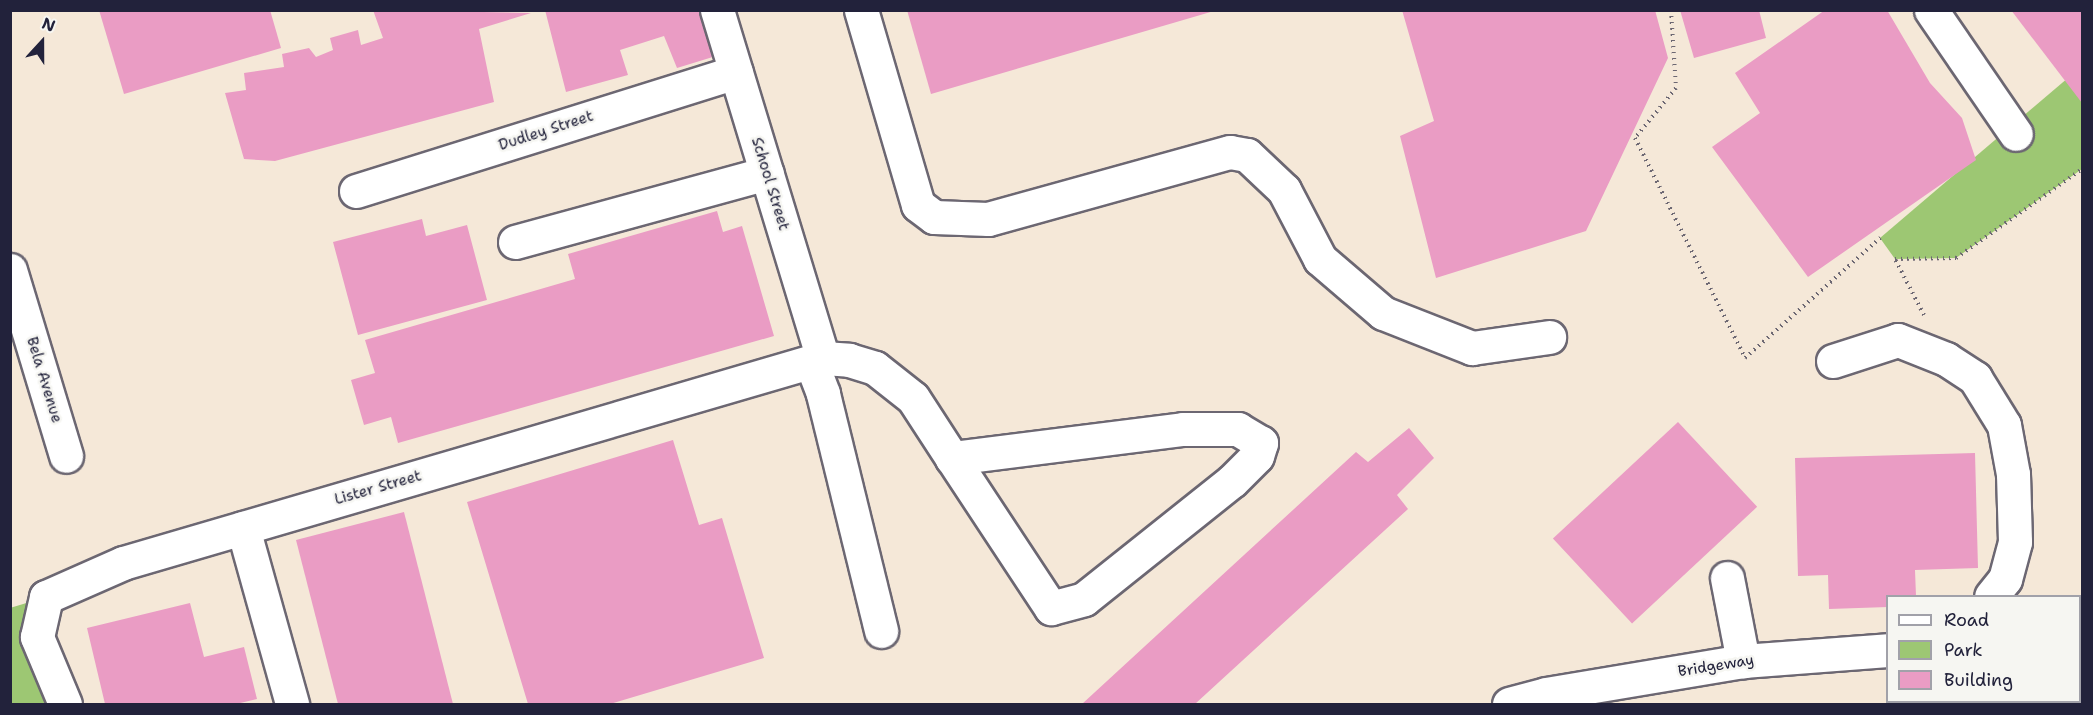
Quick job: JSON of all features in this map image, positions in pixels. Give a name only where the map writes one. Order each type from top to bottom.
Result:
[{"type":"street","name":"School Street","points":[[717,10],[767,173],[817,360],[823,394],[881,631]]},
{"type":"street","points":[[861,10],[918,205],[934,217],[988,219],[1230,152],[1247,155],[1284,190],[1320,259],[1383,313],[1472,348],[1549,337]]},
{"type":"street","points":[[1931,10],[2016,134]]},
{"type":"street","name":"Dudley Street","points":[[356,191],[736,72]]},
{"type":"street","points":[[515,242],[767,173]]},
{"type":"street","name":"Bela Avenue","points":[[10,270],[66,456]]},
{"type":"street","points":[[1833,361],[1899,340],[1946,358],[1975,378],[2004,424],[2013,474],[2014,542],[2005,579],[1993,595]]},
{"type":"street","points":[[817,360],[849,360],[875,368],[913,398],[952,458],[1051,608],[1084,599],[1232,481],[1257,456],[1261,443],[1238,429],[1183,429],[952,458]]},
{"type":"street","name":"Lister Street","points":[[65,705],[38,637],[46,597],[123,563],[817,360]]},
{"type":"street","points":[[243,528],[292,705]]},
{"type":"street","points":[[1727,578],[1743,661]]},
{"type":"street","name":"Bridgeway","points":[[1509,705],[1743,661],[1886,650]]},
{"type":"path","points":[[1671,10],[1676,88],[1635,138],[1745,358],[1880,238]]},
{"type":"path","points":[[1894,259],[1956,258],[2082,169]]},
{"type":"green space","points":[[2082,66],[2082,169],[1956,258],[1895,259],[1880,238]]},
{"type":"green space","points":[[46,597],[65,704],[11,704],[10,608]]},
{"type":"building","points":[[99,10],[270,10],[281,48],[124,94]]},
{"type":"building","points":[[373,10],[531,13],[479,29],[494,102],[275,161],[244,159],[225,93],[246,90],[244,73],[284,67],[282,54],[309,48],[316,57],[333,50],[330,38],[358,30],[361,45],[383,38]]},
{"type":"building","points":[[545,10],[700,10],[716,56],[677,68],[664,36],[620,50],[628,75],[566,92]]},
{"type":"building","points":[[907,10],[1214,10],[1214,11],[931,94]]},
{"type":"building","points":[[1402,10],[1655,10],[1668,58],[1586,231],[1436,278],[1400,136],[1434,121]]},
{"type":"building","points":[[1680,10],[1759,10],[1766,38],[1694,58]]},
{"type":"building","points":[[1825,10],[1887,10],[1930,83],[1962,118],[1976,160],[1808,277],[1712,147],[1760,113],[1735,73]]},
{"type":"building","points":[[2011,10],[2082,10],[2082,103]]},
{"type":"building","points":[[717,211],[723,232],[742,226],[774,336],[398,443],[391,417],[364,425],[351,380],[375,373],[365,340],[575,279],[568,254]]},
{"type":"building","points":[[422,219],[426,236],[467,225],[487,300],[358,335],[333,242]]},
{"type":"building","points":[[1678,422],[1757,507],[1632,623],[1553,539]]},
{"type":"building","points":[[1409,428],[1434,458],[1397,495],[1408,509],[1195,704],[1082,704],[1356,452],[1368,462]]},
{"type":"building","points":[[673,440],[699,525],[722,518],[764,658],[610,704],[528,704],[467,502]]},
{"type":"building","points":[[1975,453],[1978,568],[1915,570],[1916,595],[1886,595],[1886,607],[1829,609],[1828,575],[1798,576],[1795,458]]},
{"type":"building","points":[[404,512],[453,704],[338,704],[296,540]]},
{"type":"building","points":[[190,603],[204,657],[244,647],[257,699],[236,704],[105,704],[87,628]]}]
